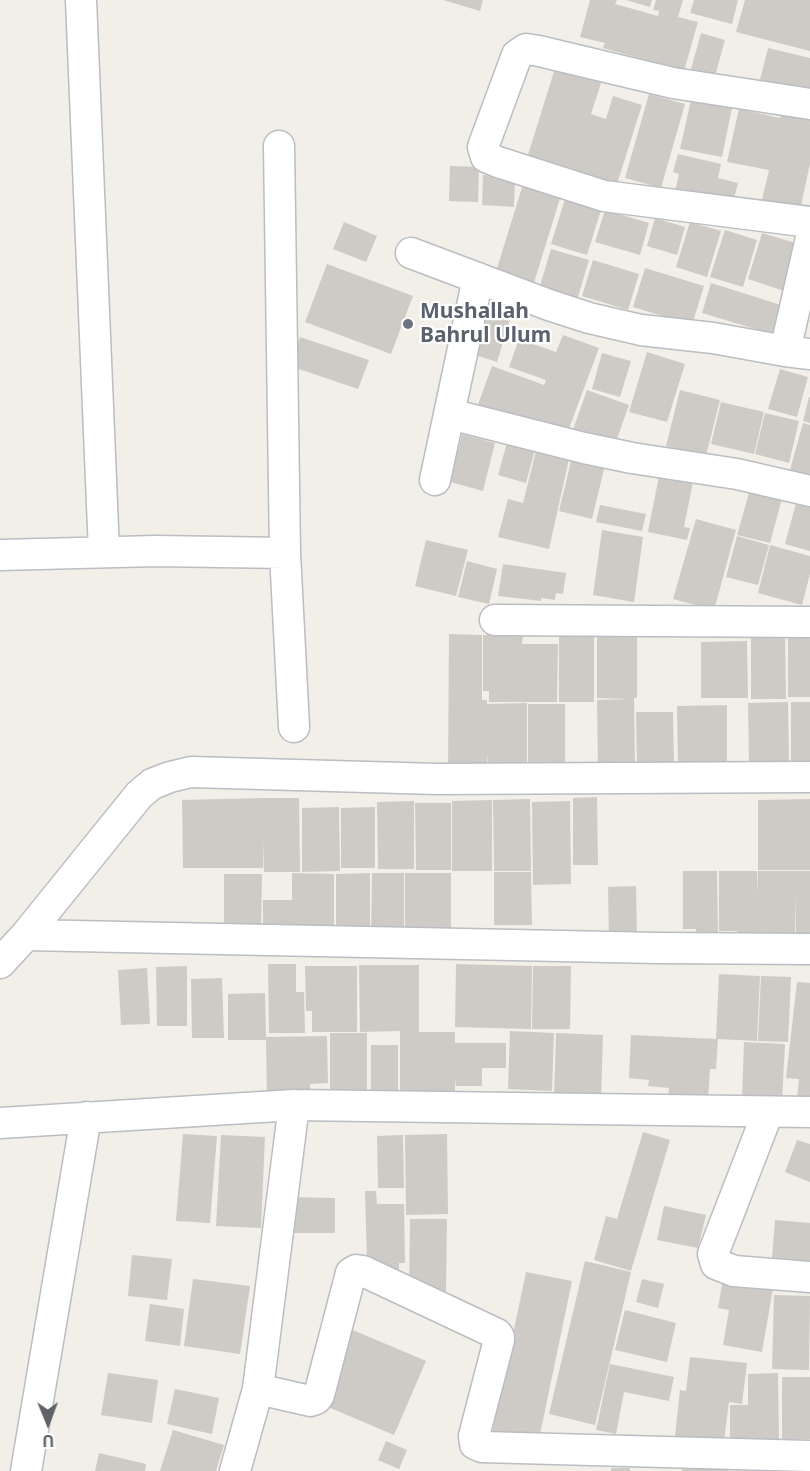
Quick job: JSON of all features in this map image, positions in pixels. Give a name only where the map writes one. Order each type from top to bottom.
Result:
[{"type":"street","points":[[81,0],[104,552]]},
{"type":"street","points":[[810,104],[674,83],[526,49],[517,55],[483,147],[486,157],[498,162],[604,196],[810,222]]},
{"type":"street","points":[[279,146],[285,553],[294,727]]},
{"type":"street","points":[[411,253],[589,318],[641,330],[713,338],[797,352],[810,242]]},
{"type":"street","points":[[435,480],[478,278]]},
{"type":"street","points":[[450,414],[584,448],[632,458],[737,474],[810,491]]},
{"type":"street","points":[[0,555],[156,551],[285,553]]},
{"type":"street","points":[[495,620],[810,622]]},
{"type":"street","points":[[0,963],[26,935],[139,795],[152,784],[191,772],[437,779],[810,777]]},
{"type":"street","points":[[26,935],[810,949]]},
{"type":"street","points":[[235,1471],[258,1389],[294,1105]]},
{"type":"street","points":[[0,1123],[294,1105],[810,1112]]},
{"type":"street","points":[[768,1112],[713,1254],[716,1264],[734,1271],[810,1277]]},
{"type":"street","points":[[26,1471],[86,1117]]},
{"type":"street","points":[[258,1389],[310,1401],[316,1399],[319,1395],[351,1273],[363,1270],[497,1334],[499,1340],[474,1436],[475,1444],[482,1447],[810,1455]]},
{"type":"building","points":[[443,0],[483,0],[480,11]]},
{"type":"building","points":[[590,0],[617,0],[615,4],[658,16],[659,11],[653,10],[656,0],[683,0],[678,17],[698,22],[682,78],[644,68],[646,60],[603,48],[605,43],[580,37]]},
{"type":"building","points":[[626,0],[652,0],[650,7]]},
{"type":"building","points":[[694,0],[738,0],[732,24],[690,13]]},
{"type":"building","points":[[745,0],[810,0],[810,51],[736,32]]},
{"type":"building","points":[[701,33],[725,40],[715,76],[691,69]]},
{"type":"building","points":[[768,48],[810,58],[810,101],[758,88]]},
{"type":"building","points":[[556,65],[602,80],[591,114],[606,119],[613,96],[642,105],[616,187],[573,174],[574,169],[528,155]]},
{"type":"building","points":[[649,94],[685,104],[661,188],[625,178]]},
{"type":"building","points":[[691,100],[732,108],[722,157],[680,149]]},
{"type":"building","points":[[739,109],[780,118],[782,111],[810,117],[810,163],[799,216],[760,208],[769,170],[727,162]]},
{"type":"building","points":[[678,154],[721,164],[718,178],[738,183],[731,210],[674,196],[679,174],[673,172]]},
{"type":"building","points":[[450,166],[479,167],[478,202],[449,201]]},
{"type":"building","points":[[483,175],[515,177],[514,207],[482,205]]},
{"type":"building","points":[[524,181],[562,192],[532,289],[494,278]]},
{"type":"building","points":[[565,199],[601,210],[587,255],[551,244]]},
{"type":"building","points":[[605,210],[649,223],[640,255],[595,242]]},
{"type":"building","points":[[655,218],[685,227],[677,255],[647,246]]},
{"type":"building","points":[[344,222],[377,236],[366,262],[333,249]]},
{"type":"building","points":[[690,222],[721,231],[707,277],[676,267]]},
{"type":"building","points":[[725,230],[757,240],[743,287],[710,277]]},
{"type":"building","points":[[762,233],[799,244],[784,291],[748,279]]},
{"type":"building","points":[[551,249],[589,260],[577,300],[539,289]]},
{"type":"building","points":[[593,260],[639,274],[628,310],[582,296]]},
{"type":"building","points":[[327,264],[413,296],[391,354],[305,322]]},
{"type":"building","points":[[645,268],[704,286],[692,325],[633,307]]},
{"type":"building","points":[[711,283],[781,305],[772,334],[702,313]]},
{"type":"building","points":[[487,308],[511,316],[497,362],[472,354]]},
{"type":"building","points":[[563,335],[599,348],[564,442],[476,410],[492,366],[544,385],[546,380],[509,367],[519,339],[556,352]]},
{"type":"building","points":[[300,337],[369,360],[358,389],[290,366]]},
{"type":"building","points":[[647,352],[685,364],[667,422],[629,412]]},
{"type":"building","points":[[602,353],[631,361],[620,397],[592,389]]},
{"type":"building","points":[[780,369],[808,377],[797,417],[768,409]]},
{"type":"building","points":[[587,390],[629,405],[612,453],[570,438]]},
{"type":"building","points":[[680,390],[720,400],[706,456],[666,446]]},
{"type":"building","points":[[810,397],[810,423],[803,421]]},
{"type":"building","points":[[721,402],[764,412],[754,454],[711,444]]},
{"type":"building","points":[[765,413],[799,421],[789,463],[755,454]]},
{"type":"building","points":[[803,423],[810,425],[810,476],[790,470]]},
{"type":"building","points":[[462,434],[495,443],[483,491],[443,480],[452,449],[458,451]]},
{"type":"building","points":[[508,439],[536,446],[526,483],[498,475]]},
{"type":"building","points":[[536,451],[569,459],[549,549],[498,537],[508,499],[523,503]]},
{"type":"building","points":[[572,457],[605,465],[592,519],[559,511]]},
{"type":"building","points":[[659,476],[693,482],[684,527],[690,528],[687,540],[648,532]]},
{"type":"building","points":[[751,486],[783,495],[770,543],[737,535]]},
{"type":"building","points":[[796,503],[810,506],[810,551],[785,544]]},
{"type":"building","points":[[600,505],[646,514],[642,531],[596,522]]},
{"type":"building","points":[[696,519],[736,530],[714,610],[673,599]]},
{"type":"building","points":[[602,530],[643,537],[634,602],[593,595]]},
{"type":"building","points":[[737,536],[769,545],[758,585],[726,577]]},
{"type":"building","points":[[426,540],[468,550],[456,596],[415,586]]},
{"type":"building","points":[[770,545],[810,556],[810,574],[802,605],[758,593]]},
{"type":"building","points":[[467,561],[497,569],[489,604],[458,597]]},
{"type":"building","points":[[503,564],[566,573],[563,594],[556,593],[555,600],[541,598],[541,601],[498,596]]},
{"type":"building","points":[[597,625],[637,625],[637,698],[634,698],[635,767],[598,767],[597,700],[629,699],[597,698]]},
{"type":"building","points":[[559,628],[594,628],[594,702],[559,702]]},
{"type":"building","points":[[751,633],[785,633],[786,699],[751,699]]},
{"type":"building","points":[[449,634],[482,635],[482,700],[487,700],[487,704],[527,703],[527,767],[488,768],[487,752],[487,774],[448,774]]},
{"type":"building","points":[[523,634],[522,644],[558,644],[557,702],[489,702],[489,691],[483,691],[483,635]]},
{"type":"building","points":[[788,638],[810,638],[810,697],[788,697]]},
{"type":"building","points":[[747,641],[748,698],[701,698],[701,642]]},
{"type":"building","points":[[788,702],[789,762],[749,763],[748,703]]},
{"type":"building","points":[[791,702],[810,702],[810,771],[791,771]]},
{"type":"building","points":[[528,704],[565,704],[565,767],[528,767]]},
{"type":"building","points":[[727,705],[727,763],[678,764],[677,706]]},
{"type":"building","points":[[636,712],[673,712],[674,768],[637,768]]},
{"type":"building","points":[[597,797],[598,865],[573,865],[573,798]]},
{"type":"building","points":[[299,798],[300,872],[264,872],[263,841],[263,868],[183,868],[182,800]]},
{"type":"building","points":[[530,799],[531,871],[494,871],[493,800]]},
{"type":"building","points":[[810,799],[810,870],[758,870],[758,800]]},
{"type":"building","points":[[492,800],[492,871],[452,871],[452,801]]},
{"type":"building","points":[[414,801],[414,869],[378,869],[377,802]]},
{"type":"building","points":[[570,801],[571,884],[533,885],[532,802]]},
{"type":"building","points":[[415,803],[451,803],[451,870],[416,870]]},
{"type":"building","points":[[339,807],[340,871],[302,872],[302,808]]},
{"type":"building","points":[[375,807],[375,868],[341,868],[341,808]]},
{"type":"building","points":[[683,871],[717,871],[718,932],[696,932],[696,929],[683,929]]},
{"type":"building","points":[[719,871],[757,871],[758,895],[758,871],[810,871],[810,940],[796,940],[796,890],[795,939],[737,940],[737,931],[719,931]]},
{"type":"building","points":[[494,872],[531,872],[532,925],[494,925]]},
{"type":"building","points":[[292,873],[334,874],[334,934],[263,926],[263,900],[292,900]]},
{"type":"building","points":[[370,873],[370,937],[336,937],[336,874]]},
{"type":"building","points":[[372,873],[404,873],[404,937],[371,937]]},
{"type":"building","points":[[405,873],[451,873],[451,937],[405,937]]},
{"type":"building","points":[[224,874],[262,874],[261,938],[224,938]]},
{"type":"building","points":[[636,886],[637,938],[609,938],[608,887]]},
{"type":"building","points":[[268,964],[296,964],[296,992],[304,992],[305,1033],[269,1033]]},
{"type":"building","points":[[456,964],[532,966],[531,1029],[455,1027]]},
{"type":"building","points":[[359,965],[419,965],[419,1032],[455,1032],[455,1043],[506,1043],[506,1068],[482,1068],[482,1086],[456,1086],[455,1078],[455,1094],[400,1094],[400,1031],[360,1032]]},
{"type":"building","points":[[187,966],[187,1026],[157,1026],[156,967]]},
{"type":"building","points":[[305,966],[357,966],[357,1032],[312,1032],[312,1011],[306,1011]]},
{"type":"building","points":[[533,966],[571,966],[570,1029],[532,1029]]},
{"type":"building","points":[[147,968],[150,1024],[121,1025],[118,970]]},
{"type":"building","points":[[719,974],[760,976],[757,1041],[718,1039],[716,1069],[710,1069],[708,1099],[668,1097],[669,1088],[648,1086],[649,1080],[629,1078],[631,1035],[716,1039]]},
{"type":"building","points":[[761,976],[791,977],[788,1042],[758,1041]]},
{"type":"building","points":[[222,978],[224,1038],[192,1038],[191,979]]},
{"type":"building","points":[[797,982],[810,983],[810,1101],[797,1099],[799,1079],[786,1078]]},
{"type":"building","points":[[265,993],[266,1037],[327,1036],[328,1083],[310,1084],[310,1100],[267,1100],[266,1040],[228,1040],[228,994]]},
{"type":"building","points":[[510,1031],[554,1033],[552,1091],[508,1089]]},
{"type":"building","points":[[330,1033],[367,1033],[367,1094],[330,1095]]},
{"type":"building","points":[[556,1033],[603,1035],[601,1100],[554,1098]]},
{"type":"building","points":[[744,1042],[785,1044],[782,1100],[742,1098]]},
{"type":"building","points":[[371,1045],[398,1045],[398,1095],[371,1095]]},
{"type":"building","points":[[643,1132],[670,1140],[631,1271],[594,1260],[606,1216],[617,1219]]},
{"type":"building","points":[[183,1134],[217,1136],[210,1223],[176,1221]]},
{"type":"building","points":[[447,1134],[448,1214],[406,1215],[405,1135]]},
{"type":"building","points":[[221,1135],[265,1137],[261,1228],[216,1226]]},
{"type":"building","points":[[403,1135],[404,1188],[378,1188],[377,1136]]},
{"type":"building","points":[[797,1140],[810,1144],[810,1182],[785,1172]]},
{"type":"building","points":[[365,1191],[376,1191],[377,1204],[404,1204],[405,1263],[399,1263],[399,1271],[367,1263]]},
{"type":"building","points":[[289,1197],[335,1198],[335,1233],[289,1233]]},
{"type":"building","points":[[664,1206],[706,1215],[698,1248],[657,1240]]},
{"type":"building","points":[[410,1219],[447,1219],[446,1292],[409,1292]]},
{"type":"building","points":[[775,1220],[810,1223],[810,1261],[772,1258]]},
{"type":"building","points":[[132,1255],[172,1259],[167,1300],[128,1296]]},
{"type":"building","points":[[585,1261],[631,1272],[595,1425],[549,1414]]},
{"type":"building","points":[[526,1272],[572,1281],[538,1444],[492,1434]]},
{"type":"building","points":[[193,1279],[250,1286],[240,1354],[184,1346]]},
{"type":"building","points":[[642,1279],[664,1284],[658,1308],[636,1302]]},
{"type":"building","points":[[723,1279],[773,1288],[762,1352],[723,1345],[729,1310],[718,1308]]},
{"type":"building","points":[[774,1295],[810,1296],[809,1370],[772,1369]]},
{"type":"building","points":[[150,1304],[184,1309],[180,1346],[145,1341]]},
{"type":"building","points":[[625,1310],[676,1323],[667,1362],[615,1350]]},
{"type":"building","points":[[353,1330],[426,1361],[394,1435],[321,1404]]},
{"type":"building","points":[[690,1357],[747,1363],[742,1404],[729,1402],[724,1441],[675,1436],[680,1390],[686,1391]]},
{"type":"building","points":[[610,1364],[674,1377],[669,1401],[624,1392],[616,1434],[596,1430]]},
{"type":"building","points":[[108,1373],[158,1380],[152,1423],[101,1415]]},
{"type":"building","points":[[778,1373],[779,1440],[730,1441],[730,1405],[748,1405],[748,1374]]},
{"type":"building","points":[[782,1377],[810,1377],[810,1439],[782,1439]]},
{"type":"building","points":[[175,1389],[219,1398],[212,1434],[167,1424]]},
{"type":"building","points":[[173,1430],[224,1445],[216,1471],[160,1471]]},
{"type":"building","points":[[386,1441],[407,1450],[399,1469],[378,1460]]},
{"type":"building","points":[[99,1453],[146,1464],[145,1471],[95,1471]]},
{"type":"building","points":[[682,1461],[728,1462],[728,1471],[682,1471]]},
{"type":"building","points":[[611,1468],[630,1468],[630,1471],[611,1471]]},
{"type":"place","name":"Mushallah Bahrul Ulum","points":[[408,324]]}]
